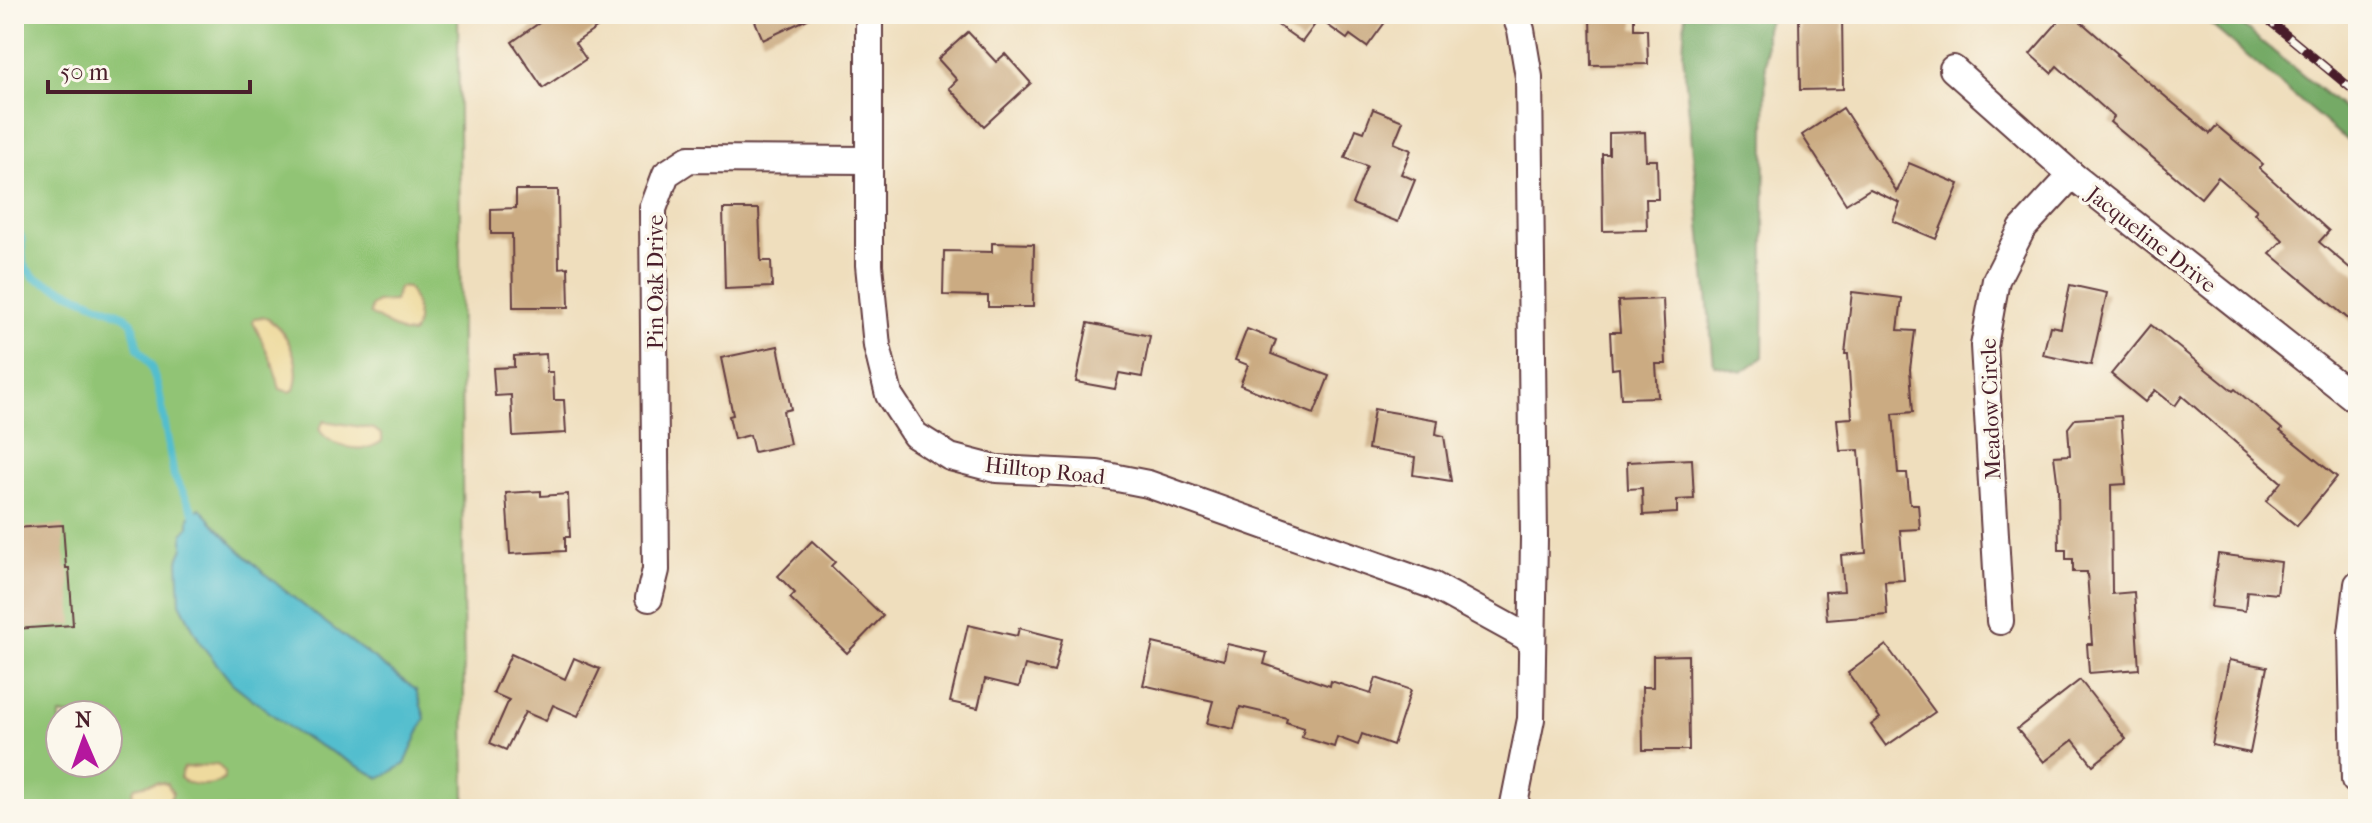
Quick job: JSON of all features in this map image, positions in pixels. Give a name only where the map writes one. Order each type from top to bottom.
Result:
[{"type":"street","name":"Hilltop Road","points":[[869,14],[869,265],[877,346],[889,395],[915,435],[950,457],[996,469],[1097,474],[1148,484],[1432,585],[1532,640]]},
{"type":"street","points":[[1513,809],[1531,719],[1534,538],[1529,77],[1515,14]]},
{"type":"street","name":"Jacqueline Drive","points":[[1953,69],[2072,175],[2358,401]]},
{"type":"street","name":"Pin Oak Drive","points":[[649,598],[656,570],[653,209],[666,174],[689,159],[868,160]]},
{"type":"street","name":"Meadow Circle","points":[[2000,621],[1984,346],[1996,280],[2022,229],[2072,175]]},
{"type":"street","points":[[2355,780],[2352,633],[2358,584]]},
{"type":"green space","points":[[14,14],[458,14],[465,809],[14,809]]},
{"type":"green space","points":[[1685,14],[1771,14],[1766,29],[1763,357],[1742,372],[1714,365],[1683,54]]},
{"type":"green space","points":[[2198,14],[2228,14],[2358,121],[2358,150]]},
{"type":"sand","points":[[399,287],[408,288],[415,305],[417,323],[412,334],[403,333],[370,314],[371,306],[377,302],[394,301]]},
{"type":"sand","points":[[264,317],[280,330],[295,359],[296,380],[294,390],[289,392],[280,389],[272,362],[253,322],[254,318]]},
{"type":"sand","points":[[324,421],[374,429],[382,435],[382,441],[367,448],[339,445],[319,429]]},
{"type":"sand","points":[[217,764],[225,772],[220,782],[196,784],[180,778],[183,768]]},
{"type":"sand","points":[[157,782],[167,784],[173,793],[165,809],[138,809],[132,792],[135,787]]},
{"type":"water","points":[[200,508],[275,583],[416,690],[425,718],[405,764],[380,778],[296,733],[232,683],[201,644],[180,603],[178,560],[183,548],[183,534],[189,526],[189,517]]},
{"type":"building","points":[[552,14],[617,14],[575,43],[586,59],[543,88],[512,42]]},
{"type":"building","points":[[752,14],[818,14],[763,40]]},
{"type":"building","points":[[1262,14],[1391,14],[1367,47],[1350,35],[1347,39],[1319,19],[1302,42]]},
{"type":"building","points":[[1590,14],[1634,14],[1634,29],[1647,29],[1648,64],[1591,65]]},
{"type":"building","points":[[1799,14],[1842,14],[1843,89],[1800,90]]},
{"type":"building","points":[[2065,14],[2072,14],[2210,134],[2217,126],[2263,164],[2259,168],[2329,231],[2319,242],[2358,275],[2358,327],[2270,253],[2283,240],[2254,213],[2257,210],[2218,177],[2201,198],[2110,122],[2114,117],[2057,66],[2051,73],[2030,54]]},
{"type":"building","points":[[968,32],[996,62],[1005,54],[1031,83],[984,126],[949,88],[957,80],[938,59]]},
{"type":"building","points":[[1843,108],[1897,192],[1909,163],[1959,184],[1936,239],[1893,221],[1900,203],[1870,189],[1846,204],[1802,135]]},
{"type":"building","points":[[1373,109],[1403,121],[1394,143],[1411,150],[1401,174],[1415,180],[1398,222],[1352,204],[1367,166],[1345,158],[1356,129],[1364,132]]},
{"type":"building","points":[[1645,132],[1646,160],[1657,160],[1658,199],[1646,199],[1647,230],[1603,231],[1602,154],[1609,154],[1609,133]]},
{"type":"building","points":[[516,190],[558,190],[559,268],[568,267],[569,307],[513,307],[512,234],[491,234],[491,209],[516,208]]},
{"type":"building","points":[[723,209],[759,209],[761,261],[771,261],[772,287],[725,289]]},
{"type":"building","points":[[992,243],[1034,244],[1033,307],[988,307],[988,296],[943,295],[944,251],[992,252]]},
{"type":"building","points":[[2070,285],[2107,293],[2091,365],[2043,355],[2050,326],[2061,328]]},
{"type":"building","points":[[1852,292],[1902,298],[1898,330],[1915,331],[1910,369],[1913,412],[1893,414],[1898,473],[1907,473],[1910,504],[1918,504],[1920,529],[1900,530],[1904,580],[1885,581],[1887,615],[1827,620],[1825,592],[1844,591],[1841,555],[1866,553],[1859,450],[1840,451],[1837,419],[1852,418],[1848,354],[1845,354]]},
{"type":"building","points":[[1663,299],[1666,364],[1656,364],[1658,397],[1621,398],[1619,368],[1612,369],[1610,332],[1620,332],[1618,301]]},
{"type":"building","points":[[1088,323],[1150,336],[1142,377],[1119,373],[1115,389],[1076,382]]},
{"type":"building","points":[[2151,325],[2233,391],[2235,389],[2282,429],[2280,431],[2337,477],[2297,526],[2266,501],[2281,482],[2182,396],[2175,406],[2155,390],[2145,402],[2111,374]]},
{"type":"building","points":[[1247,329],[1276,340],[1271,354],[1329,376],[1314,414],[1240,385],[1248,365],[1235,360]]},
{"type":"building","points":[[778,346],[791,409],[783,411],[790,444],[754,452],[750,435],[734,439],[729,416],[733,415],[721,358]]},
{"type":"building","points":[[546,354],[547,372],[553,372],[554,400],[564,400],[566,433],[513,436],[511,395],[495,396],[493,368],[514,367],[514,356]]},
{"type":"building","points":[[1374,409],[1438,420],[1436,434],[1444,436],[1451,481],[1413,475],[1415,457],[1368,449]]},
{"type":"building","points":[[2121,416],[2126,484],[2111,485],[2112,594],[2134,592],[2139,669],[2089,673],[2087,644],[2092,644],[2087,572],[2073,572],[2073,559],[2066,559],[2066,550],[2059,550],[2054,456],[2070,455],[2068,428],[2075,419]]},
{"type":"building","points":[[1692,459],[1694,499],[1677,500],[1677,513],[1643,515],[1642,488],[1628,489],[1627,462]]},
{"type":"building","points":[[541,491],[541,496],[568,494],[570,537],[565,537],[565,551],[510,554],[506,493]]},
{"type":"building","points":[[63,525],[73,625],[15,629],[14,528]]},
{"type":"building","points":[[812,541],[835,562],[831,566],[883,616],[847,653],[790,598],[795,593],[778,576]]},
{"type":"building","points":[[2218,554],[2281,562],[2277,594],[2247,591],[2245,611],[2211,607]]},
{"type":"building","points":[[968,625],[1017,636],[1019,628],[1062,639],[1054,672],[1025,665],[1019,687],[985,679],[978,708],[950,702]]},
{"type":"building","points":[[1153,643],[1224,660],[1227,644],[1267,653],[1264,664],[1330,686],[1331,681],[1371,694],[1376,678],[1411,690],[1393,745],[1362,734],[1358,745],[1337,737],[1334,747],[1302,737],[1304,728],[1286,722],[1287,718],[1240,707],[1234,729],[1207,723],[1213,701],[1143,685]]},
{"type":"building","points":[[1886,645],[1935,712],[1886,746],[1871,725],[1880,718],[1848,673]]},
{"type":"building","points":[[511,654],[565,679],[574,658],[600,669],[578,716],[553,705],[546,721],[525,712],[506,750],[490,743],[509,700],[493,693]]},
{"type":"building","points":[[1688,655],[1689,750],[1643,750],[1642,687],[1653,687],[1653,656]]},
{"type":"building","points":[[2229,660],[2267,667],[2250,753],[2212,745]]},
{"type":"building","points":[[2080,680],[2126,739],[2093,765],[2073,740],[2044,762],[2017,729]]},
{"type":"waterway","points":[[14,220],[21,238],[23,265],[35,278],[125,316],[132,322],[138,348],[151,366],[159,391],[174,476],[194,513]]},
{"type":"railway","points":[[2261,14],[2358,94]]}]
